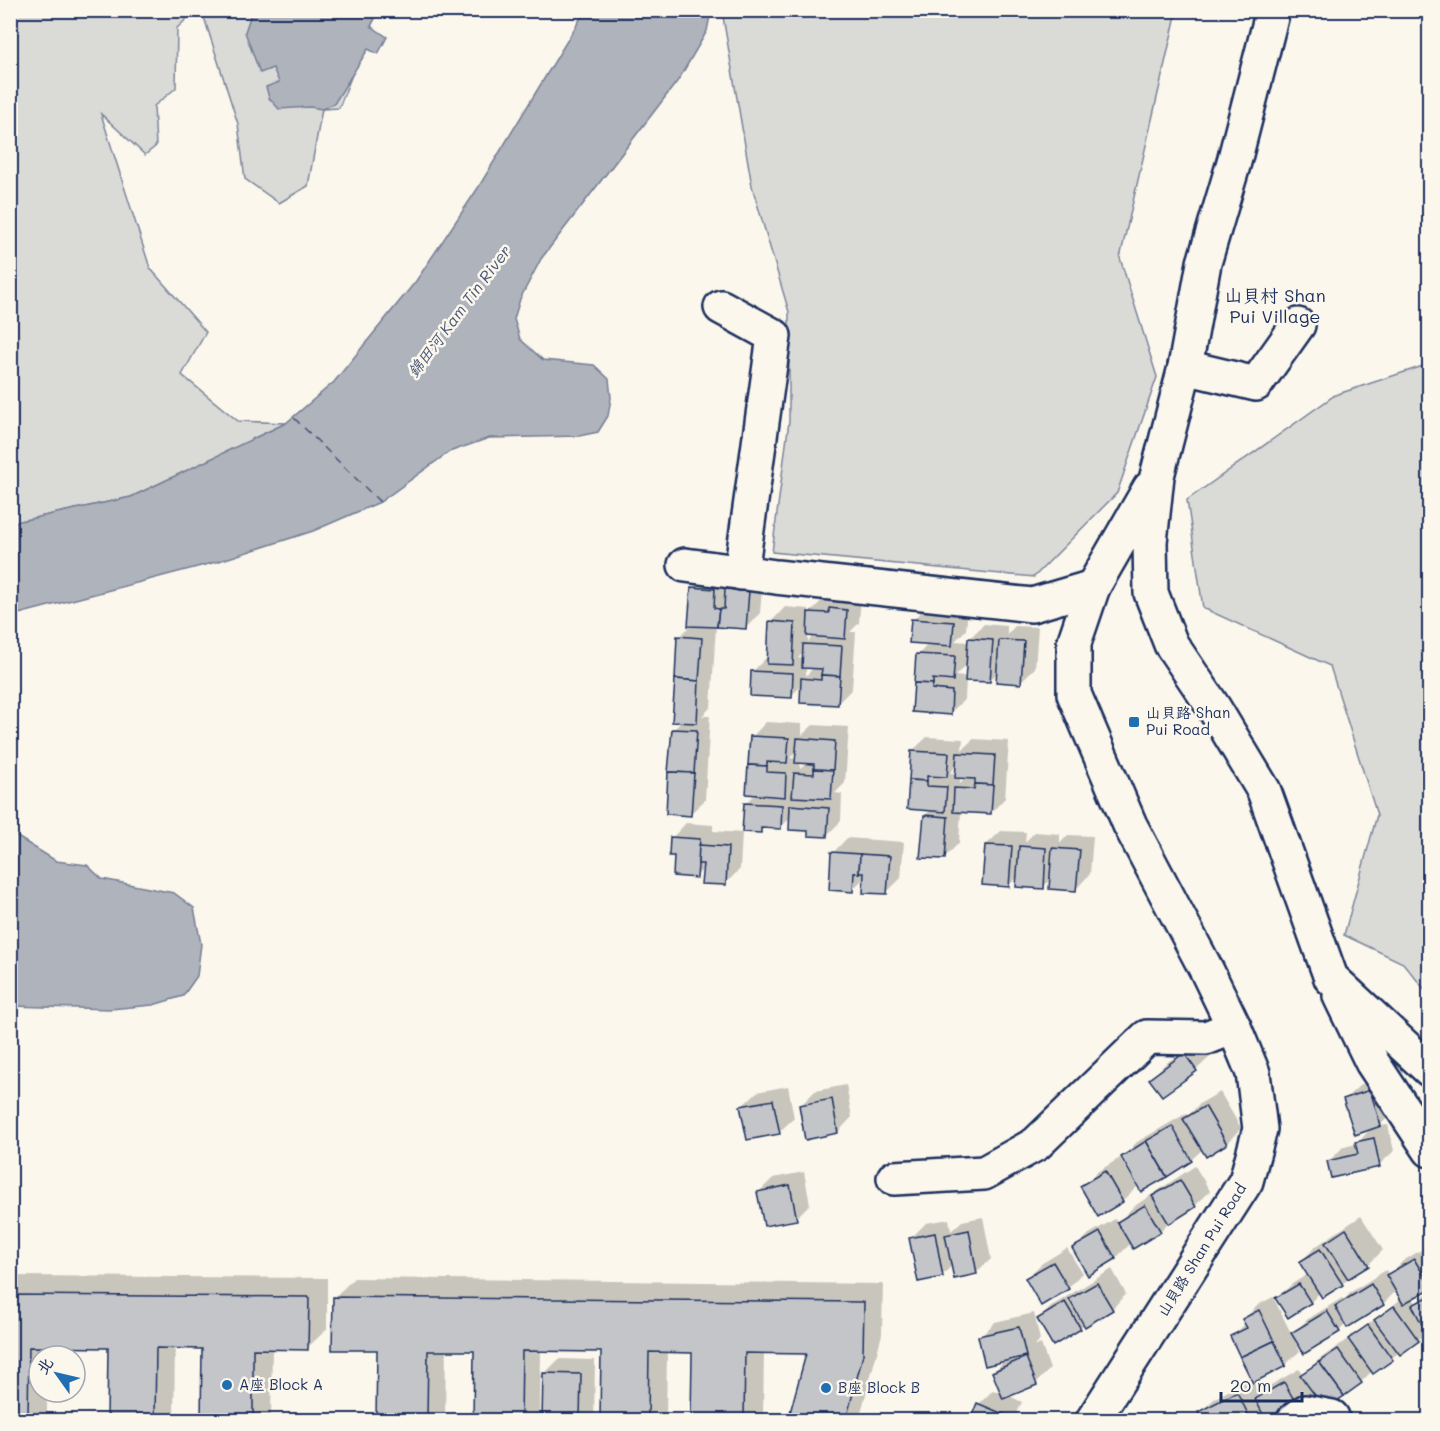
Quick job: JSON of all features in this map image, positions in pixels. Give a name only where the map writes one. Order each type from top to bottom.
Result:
[{"type":"street","points":[[1273,10],[1234,162],[1204,263],[1185,367],[1157,476],[1150,542],[1151,593],[1171,644],[1214,708],[1264,792],[1331,978],[1372,1062],[1430,1150]]},
{"type":"street","points":[[721,307],[774,336],[741,573]]},
{"type":"street","points":[[1185,367],[1256,384],[1298,325]]},
{"type":"street","name":"山貝路 Shan Pui Road","points":[[1093,1420],[1246,1181],[1260,1129],[1253,1073],[1234,1027],[1130,825],[1074,694],[1074,643],[1093,587],[1157,476]]},
{"type":"street","points":[[686,565],[1032,605],[1093,587]]},
{"type":"street","points":[[1331,978],[1430,1070]]},
{"type":"street","points":[[894,1179],[984,1173],[1036,1144],[1147,1037],[1206,1038],[1234,1027]]},
{"type":"street","points":[[1294,1420],[1305,1412],[1332,1417]]},
{"type":"shaded area","points":[[10,11],[195,11],[177,28],[176,88],[154,106],[156,146],[145,155],[101,114],[150,268],[206,332],[182,375],[238,421],[286,423],[131,497],[11,523]]},
{"type":"shaded area","points":[[202,11],[379,11],[339,108],[322,109],[308,186],[279,203],[245,179],[238,124]]},
{"type":"shaded area","points":[[722,11],[1177,11],[1120,258],[1157,377],[1117,493],[1034,577],[772,552],[789,421],[789,312],[752,186]]},
{"type":"shaded area","points":[[1430,364],[1429,995],[1403,963],[1344,935],[1377,815],[1330,666],[1203,608],[1187,500],[1335,395]]},
{"type":"water","points":[[379,10],[371,26],[387,37],[378,54],[368,49],[334,104],[322,109],[310,107],[279,109],[269,98],[266,87],[279,82],[273,68],[260,73],[245,32],[250,17],[248,11]]},
{"type":"water","name":"錦田河 Kam Tin River","points":[[585,11],[711,11],[707,31],[679,79],[541,259],[520,299],[514,319],[520,339],[543,360],[594,365],[609,379],[611,398],[608,416],[598,432],[579,436],[489,438],[449,452],[380,502],[313,531],[216,562],[11,616],[11,523],[131,497],[286,423],[334,382],[416,281],[478,188]]},
{"type":"water","points":[[11,833],[56,861],[87,865],[102,879],[174,893],[194,908],[201,944],[197,976],[183,996],[153,1005],[110,1009],[11,1006]]},
{"type":"building","points":[[691,587],[715,589],[714,608],[719,609],[717,627],[688,626]]},
{"type":"building","points":[[725,589],[749,591],[746,629],[717,627],[719,609],[724,609]]},
{"type":"building","points":[[829,608],[847,610],[845,639],[807,636],[808,612],[829,613]]},
{"type":"building","points":[[911,619],[954,622],[952,646],[909,643]]},
{"type":"building","points":[[769,621],[795,623],[793,665],[767,664]]},
{"type":"building","points":[[677,636],[702,638],[699,681],[675,679]]},
{"type":"building","points":[[968,638],[993,640],[990,682],[965,681]]},
{"type":"building","points":[[999,640],[1024,641],[1021,684],[996,682]]},
{"type":"building","points":[[803,644],[842,646],[840,676],[821,675],[822,669],[802,668]]},
{"type":"building","points":[[916,654],[955,656],[953,681],[933,679],[933,684],[914,683]]},
{"type":"building","points":[[751,671],[793,673],[792,698],[750,696]]},
{"type":"building","points":[[821,675],[840,676],[838,705],[800,703],[801,678],[821,680]]},
{"type":"building","points":[[675,679],[699,681],[697,723],[672,722]]},
{"type":"building","points":[[914,683],[933,684],[932,689],[952,691],[951,715],[912,712]]},
{"type":"building","points":[[672,729],[697,730],[694,773],[668,772]]},
{"type":"building","points":[[750,736],[789,738],[787,763],[767,762],[767,766],[748,765]]},
{"type":"building","points":[[797,738],[835,741],[833,770],[814,769],[814,764],[795,763]]},
{"type":"building","points":[[911,751],[949,753],[947,777],[927,776],[927,781],[909,780]]},
{"type":"building","points":[[957,753],[995,755],[993,785],[975,784],[975,779],[955,778]]},
{"type":"building","points":[[748,765],[767,766],[767,772],[786,773],[785,797],[746,794]]},
{"type":"building","points":[[814,769],[833,770],[831,799],[792,797],[794,773],[814,774]]},
{"type":"building","points":[[668,772],[694,773],[691,816],[666,814]]},
{"type":"building","points":[[909,780],[927,781],[927,786],[947,787],[945,812],[907,809]]},
{"type":"building","points":[[975,784],[993,785],[991,814],[953,812],[954,788],[974,789]]},
{"type":"building","points":[[744,803],[782,805],[781,829],[761,828],[761,833],[742,832]]},
{"type":"building","points":[[790,805],[829,808],[827,837],[808,836],[808,831],[789,830]]},
{"type":"building","points":[[924,815],[948,817],[945,859],[920,858]]},
{"type":"building","points":[[670,837],[700,839],[697,878],[673,876],[674,856],[669,856]]},
{"type":"building","points":[[699,845],[728,847],[726,885],[701,884],[703,864],[698,864]]},
{"type":"building","points":[[985,845],[1012,846],[1009,887],[982,885]]},
{"type":"building","points":[[1019,846],[1046,848],[1044,889],[1016,887]]},
{"type":"building","points":[[1052,848],[1080,850],[1076,891],[1049,889]]},
{"type":"building","points":[[831,852],[860,854],[859,873],[854,872],[853,892],[829,890]]},
{"type":"building","points":[[860,854],[890,856],[887,894],[863,893],[864,873],[859,873]]},
{"type":"building","points":[[1184,1053],[1197,1071],[1162,1096],[1149,1079]]},
{"type":"building","points":[[1370,1090],[1381,1126],[1355,1135],[1343,1099]]},
{"type":"building","points":[[832,1099],[838,1133],[805,1140],[799,1105]]},
{"type":"building","points":[[773,1100],[780,1134],[747,1140],[740,1106]]},
{"type":"building","points":[[1205,1106],[1227,1144],[1206,1157],[1183,1119]]},
{"type":"building","points":[[1172,1126],[1192,1161],[1167,1177],[1146,1141]]},
{"type":"building","points":[[1374,1138],[1380,1167],[1331,1178],[1327,1161],[1358,1154],[1355,1142]]},
{"type":"building","points":[[1146,1141],[1167,1177],[1141,1192],[1121,1157]]},
{"type":"building","points":[[1105,1171],[1123,1202],[1098,1217],[1080,1186]]},
{"type":"building","points":[[1180,1180],[1196,1207],[1169,1224],[1152,1196]]},
{"type":"building","points":[[790,1185],[797,1220],[764,1226],[757,1192]]},
{"type":"building","points":[[1145,1205],[1161,1232],[1133,1249],[1117,1222]]},
{"type":"building","points":[[1346,1229],[1369,1266],[1348,1279],[1325,1243]]},
{"type":"building","points":[[969,1230],[977,1274],[954,1279],[945,1235]]},
{"type":"building","points":[[1100,1232],[1116,1259],[1088,1276],[1072,1248]]},
{"type":"building","points":[[935,1233],[943,1277],[918,1282],[909,1238]]},
{"type":"building","points":[[1320,1249],[1343,1285],[1322,1298],[1299,1262]]},
{"type":"building","points":[[1414,1259],[1430,1285],[1430,1289],[1403,1304],[1386,1275]]},
{"type":"building","points":[[1053,1262],[1069,1289],[1041,1306],[1025,1278]]},
{"type":"building","points":[[1097,1283],[1113,1310],[1085,1327],[1069,1299]]},
{"type":"building","points":[[1299,1284],[1311,1303],[1288,1318],[1275,1298]]},
{"type":"building","points":[[1371,1284],[1384,1305],[1347,1328],[1335,1306]]},
{"type":"building","name":"A座 Block A","points":[[10,1295],[309,1297],[308,1350],[253,1349],[253,1420],[201,1420],[202,1349],[156,1348],[155,1420],[107,1420],[108,1348],[87,1348],[87,1344],[27,1344],[28,1420],[10,1420]]},
{"type":"building","points":[[1430,1296],[1430,1337],[1429,1338],[1412,1305]]},
{"type":"building","name":"B座 Block B","points":[[333,1297],[864,1302],[863,1355],[846,1420],[788,1420],[806,1354],[745,1353],[744,1420],[691,1420],[692,1353],[649,1352],[648,1420],[600,1420],[601,1352],[522,1351],[521,1420],[473,1420],[474,1351],[428,1351],[427,1420],[376,1420],[377,1350],[332,1350]]},
{"type":"building","points":[[1065,1302],[1081,1329],[1053,1346],[1037,1319]]},
{"type":"building","points":[[1394,1306],[1419,1341],[1400,1355],[1374,1320]]},
{"type":"building","points":[[1259,1310],[1274,1341],[1240,1357],[1230,1336],[1247,1328],[1242,1319]]},
{"type":"building","points":[[1327,1311],[1340,1332],[1304,1354],[1291,1333]]},
{"type":"building","points":[[1368,1325],[1393,1360],[1373,1374],[1348,1339]]},
{"type":"building","points":[[1019,1327],[1026,1356],[985,1366],[978,1336]]},
{"type":"building","points":[[1274,1341],[1286,1366],[1253,1383],[1240,1357]]},
{"type":"building","points":[[1338,1349],[1362,1383],[1344,1396],[1319,1362]]},
{"type":"building","points":[[1026,1357],[1037,1385],[1003,1399],[992,1372]]},
{"type":"building","points":[[1319,1362],[1344,1396],[1325,1409],[1300,1375]]},
{"type":"building","points":[[543,1373],[581,1374],[580,1420],[542,1420]]},
{"type":"building","points":[[1284,1382],[1299,1409],[1280,1420],[1266,1420],[1255,1399]]},
{"type":"building","points":[[1237,1392],[1248,1414],[1236,1420],[1203,1420],[1198,1412]]},
{"type":"building","points":[[977,1403],[1008,1416],[1007,1420],[970,1420]]},
{"type":"ferry route","points":[[294,418],[380,502]]},
{"type":"place","name":"山貝路 Shan Pui Road","points":[[1134,722]]},
{"type":"place","name":"A座 Block A","points":[[227,1385]]},
{"type":"place","name":"B座 Block B","points":[[826,1388]]},
{"type":"district","name":"山貝村 Shan Pui Village","points":[[1275,306]]}]
